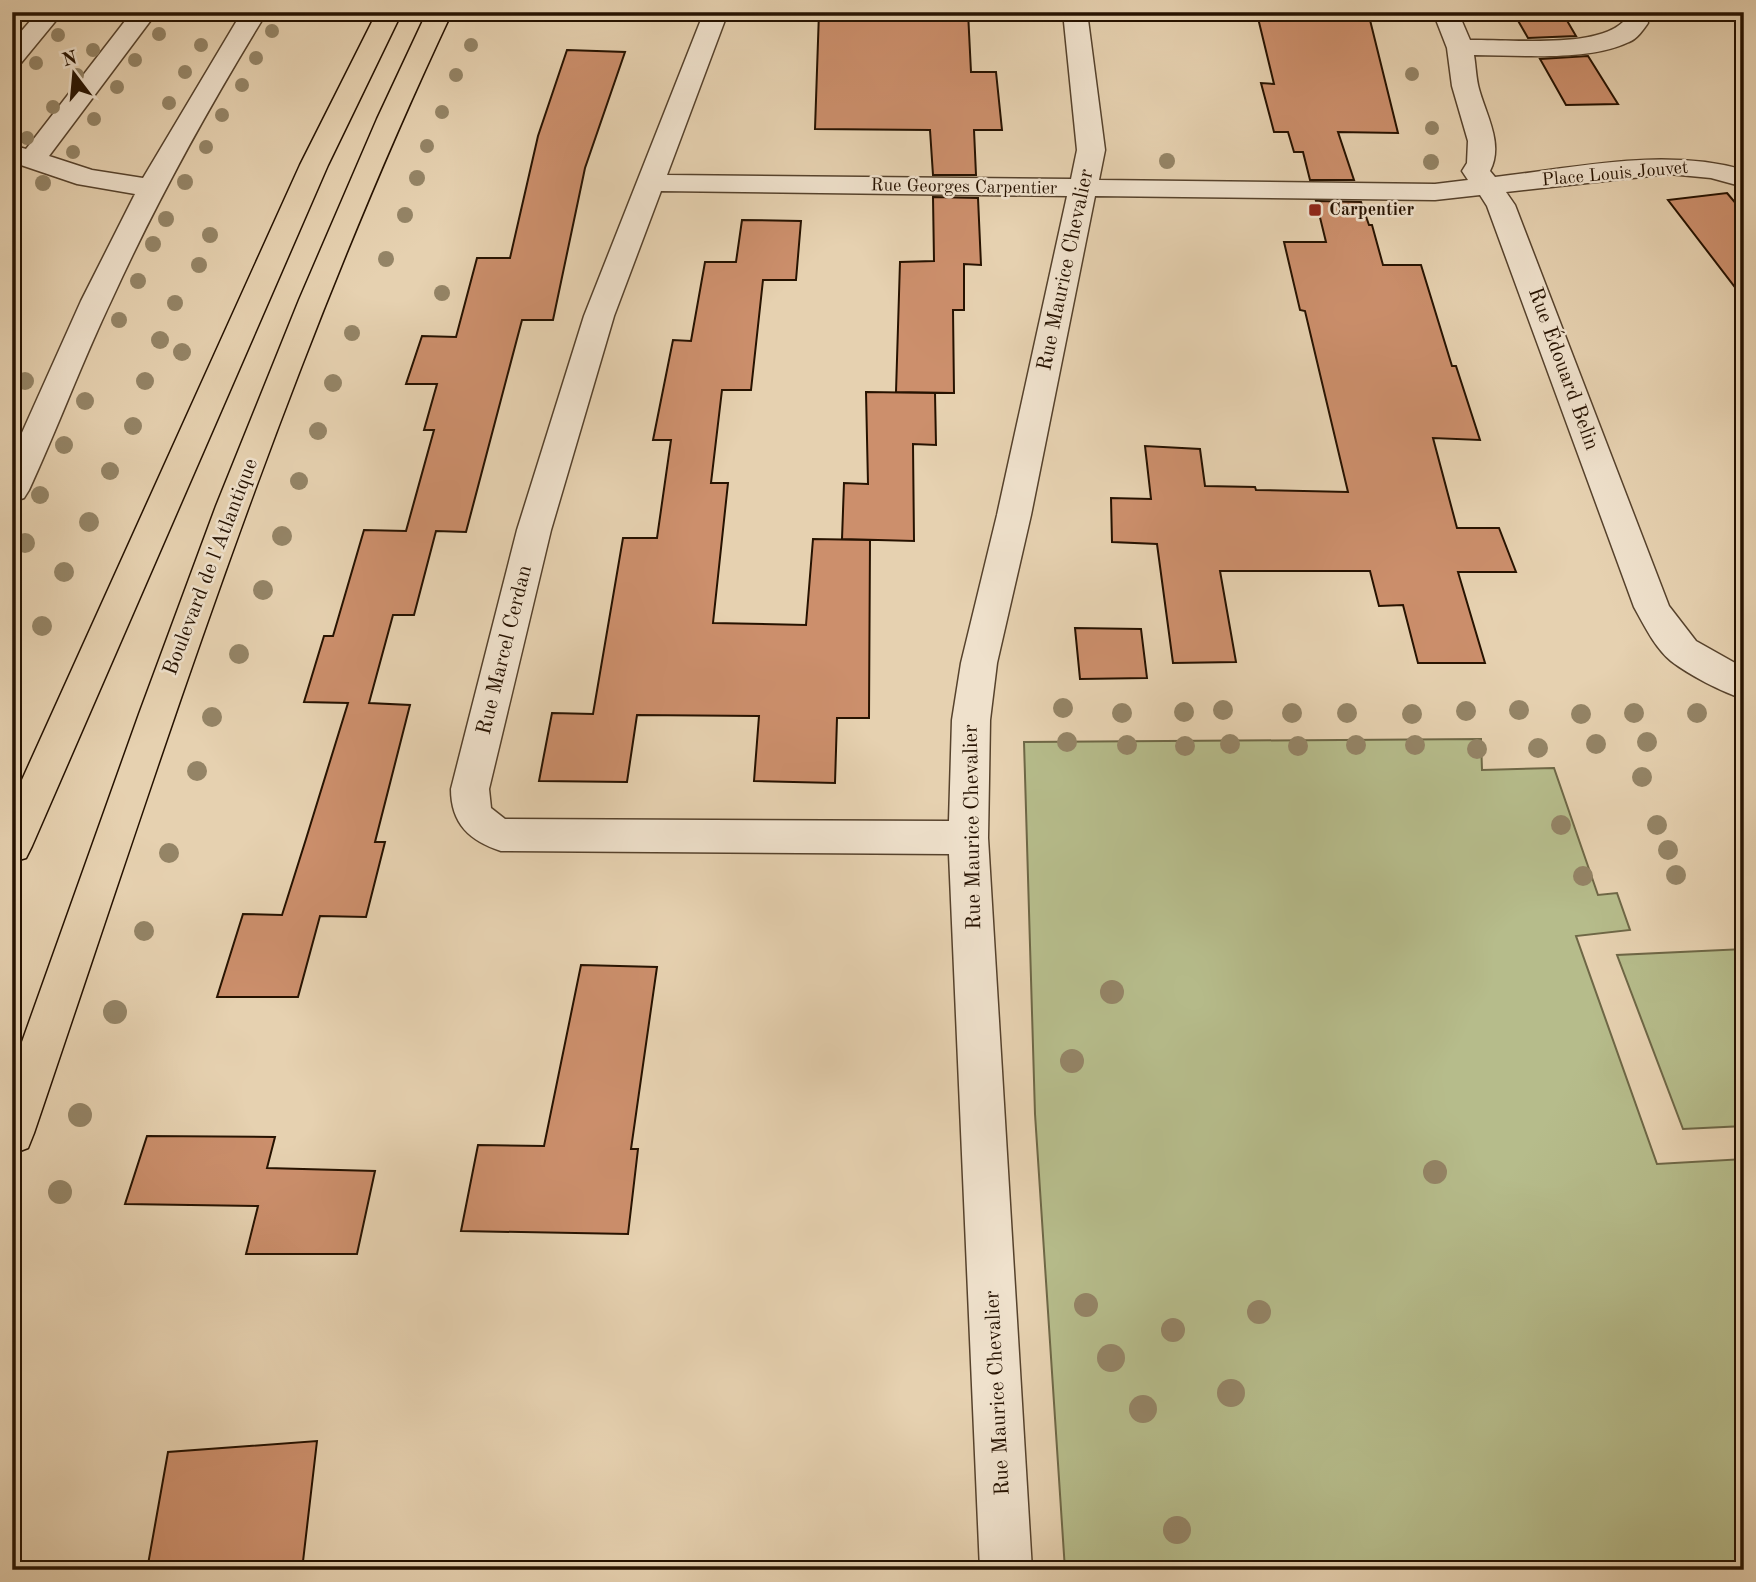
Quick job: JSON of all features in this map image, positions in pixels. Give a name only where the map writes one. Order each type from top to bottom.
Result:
[{"type":"main road","points":[[12,846],[314,165],[390,12]]},
{"type":"main road","name":"Boulevard de l'Atlantique","points":[[12,1133],[149,732],[275,394],[368,169],[440,12]]},
{"type":"street","points":[[12,58],[51,12]]},
{"type":"street","points":[[145,12],[22,157],[87,178],[151,188]]},
{"type":"street","points":[[12,490],[36,442],[76,344],[151,188],[255,12]]},
{"type":"street","name":"Rue Marcel Cerdan","points":[[716,12],[599,316],[534,530],[470,789],[470,805],[474,818],[484,828],[501,835],[968,838]]},
{"type":"street","name":"Rue Maurice Chevalier","points":[[1006,1570],[968,838],[971,720],[979,663],[1014,515],[1091,150],[1075,12]]},
{"type":"street","name":"Rue Édouard Belin","points":[[1445,12],[1460,48],[1465,85],[1478,127],[1482,164],[1476,171],[1501,205],[1652,607],[1683,651],[1744,685]]},
{"type":"street","points":[[1460,48],[1608,41],[1632,28],[1636,23],[1634,12]]},
{"type":"street","name":"Rue Édouard Belin","points":[[1429,36],[1446,64],[1465,85]]},
{"type":"street","name":"Place Louis Jouvet","points":[[1486,185],[1669,166],[1713,170],[1744,179]]},
{"type":"street","name":"Rue Georges Carpentier","points":[[651,183],[1435,192],[1486,185]]},
{"type":"green space","points":[[1481,739],[1482,770],[1554,768],[1598,895],[1617,893],[1630,930],[1576,936],[1657,1164],[1744,1159],[1744,1570],[1065,1570],[1035,1114],[1024,742]]},
{"type":"green space","points":[[1744,949],[1744,1126],[1683,1129],[1617,955]]},
{"type":"building","points":[[819,12],[968,12],[971,72],[996,72],[1002,130],[974,130],[976,175],[933,175],[930,130],[815,129]]},
{"type":"building","points":[[1287,12],[1368,12],[1398,133],[1338,132],[1354,180],[1310,180],[1303,152],[1294,152],[1288,132],[1274,132],[1261,83],[1274,84],[1258,18],[1289,19]]},
{"type":"building","points":[[1513,12],[1562,12],[1576,36],[1528,38]]},
{"type":"building","points":[[567,50],[625,52],[585,168],[553,320],[522,320],[466,532],[436,531],[414,615],[393,615],[369,703],[410,705],[375,842],[385,842],[366,917],[320,916],[298,997],[217,997],[243,914],[282,915],[306,839],[348,703],[304,702],[324,636],[333,636],[364,530],[406,531],[434,430],[424,430],[437,384],[406,384],[422,336],[456,337],[477,258],[510,258],[538,136]]},
{"type":"building","points":[[1588,56],[1618,104],[1566,105],[1540,59]]},
{"type":"building","points":[[1727,193],[1744,213],[1744,299],[1668,200]]},
{"type":"building","points":[[933,197],[978,198],[981,265],[964,264],[964,310],[953,310],[954,393],[896,392],[900,262],[934,261]]},
{"type":"building","points":[[1316,201],[1361,202],[1369,225],[1372,225],[1383,265],[1421,265],[1452,366],[1456,366],[1480,440],[1433,438],[1457,528],[1499,528],[1516,572],[1458,572],[1485,663],[1418,663],[1403,605],[1379,606],[1370,571],[1220,571],[1236,662],[1173,663],[1157,544],[1112,542],[1111,498],[1151,499],[1145,446],[1200,449],[1205,486],[1348,492],[1305,311],[1300,310],[1284,242],[1326,242]]},
{"type":"building","points":[[742,220],[801,221],[796,280],[763,280],[751,390],[722,390],[711,483],[728,483],[713,623],[806,625],[813,539],[870,540],[869,718],[837,718],[835,783],[754,781],[759,716],[637,715],[627,782],[539,781],[552,713],[593,714],[623,538],[657,538],[671,440],[653,440],[673,340],[691,341],[705,262],[736,262]]},
{"type":"building","points":[[866,392],[935,393],[936,445],[913,444],[914,541],[842,539],[844,483],[868,484]]},
{"type":"building","points":[[1075,628],[1141,629],[1147,678],[1080,679]]},
{"type":"building","points":[[581,965],[657,967],[631,1149],[638,1149],[628,1234],[461,1231],[478,1145],[544,1146]]},
{"type":"building","points":[[147,1136],[275,1137],[267,1168],[375,1171],[357,1254],[246,1254],[258,1206],[125,1204]]},
{"type":"building","points":[[317,1441],[302,1570],[147,1570],[168,1452]]},
{"type":"place","name":"Carpentier","points":[[1315,210]]}]
